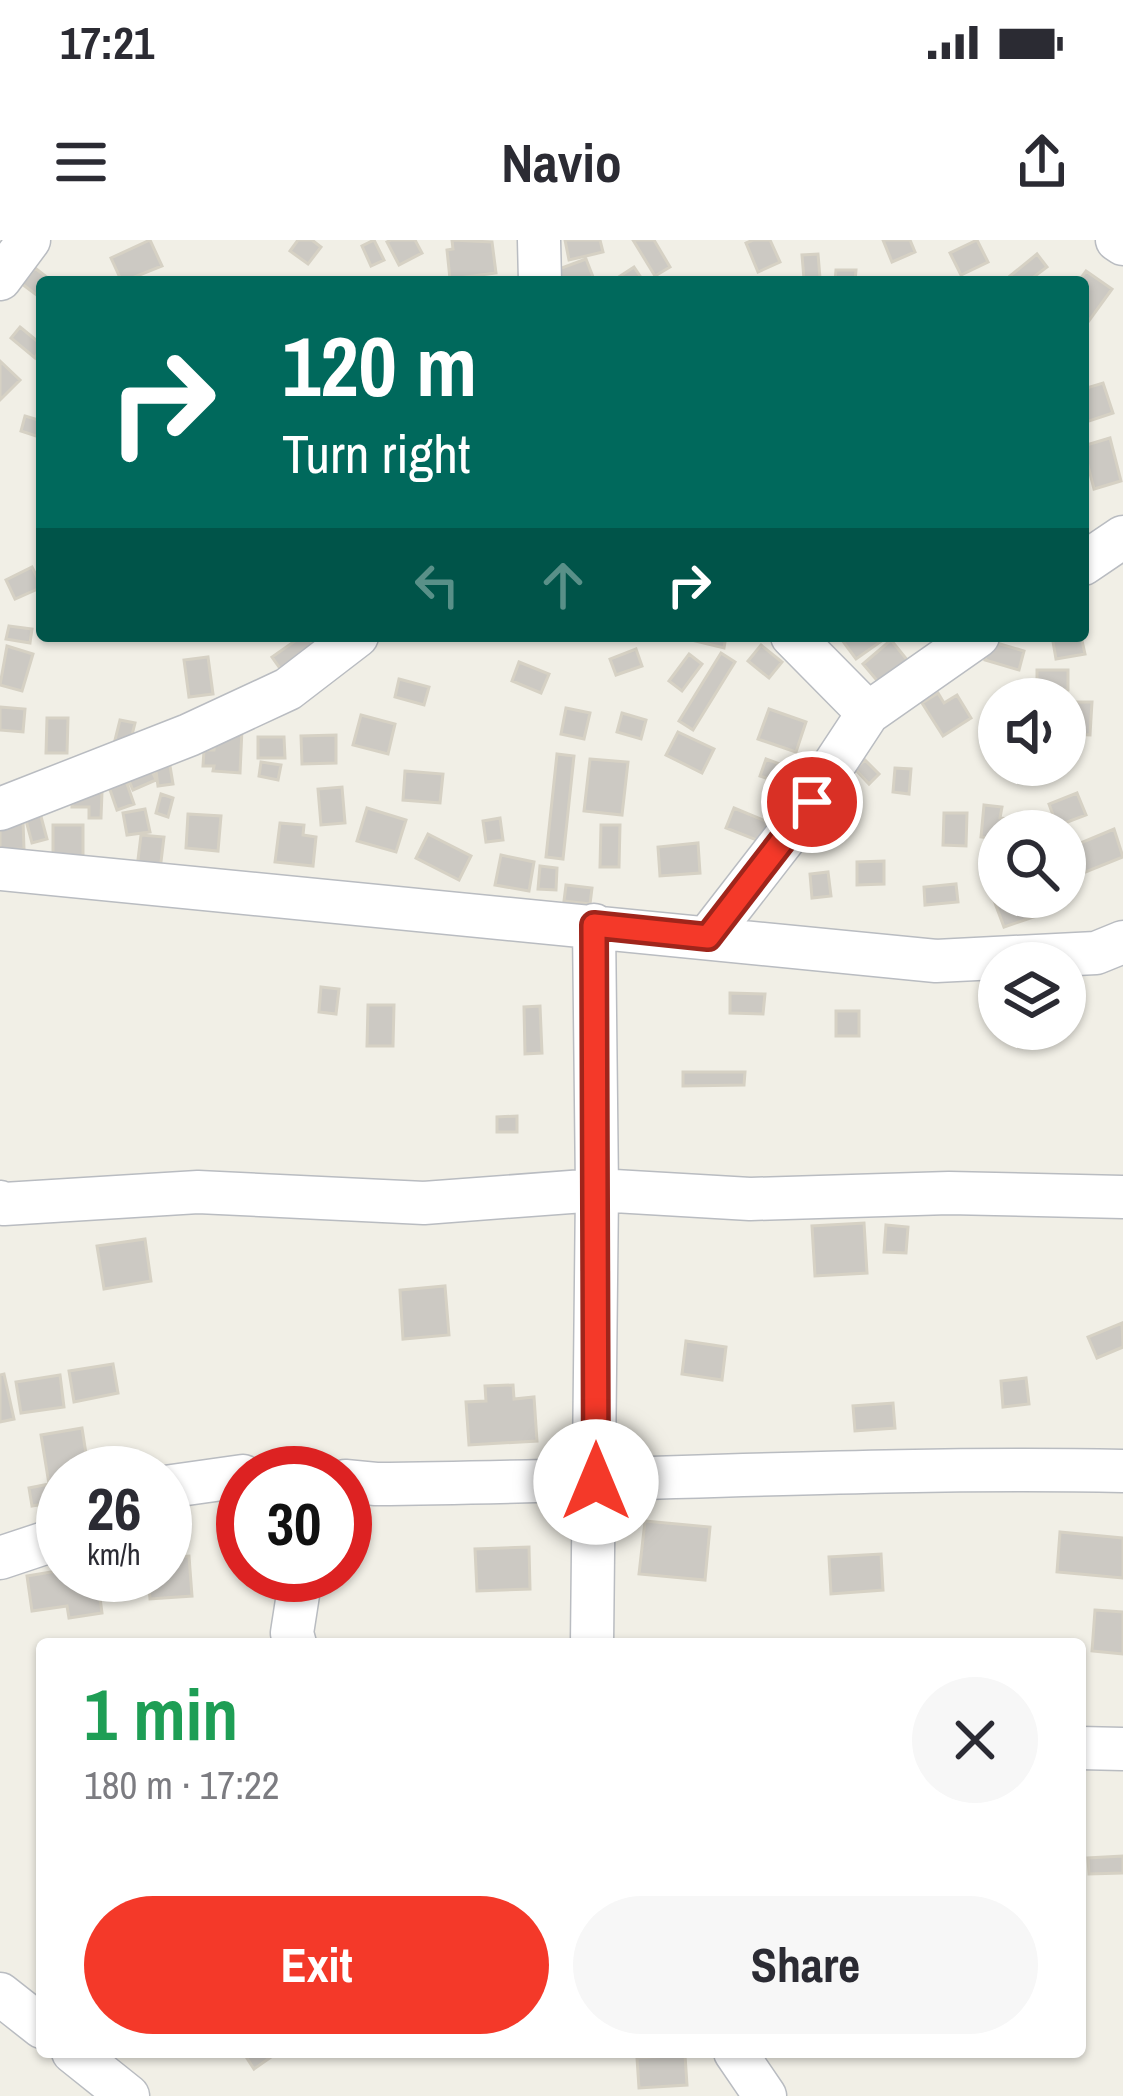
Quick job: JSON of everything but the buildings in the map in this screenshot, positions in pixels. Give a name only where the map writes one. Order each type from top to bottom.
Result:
[{"type":"street","points":[[0,279],[29,240]]},
{"type":"street","points":[[538,240],[540,276]]},
{"type":"street","points":[[1089,560],[1123,537]]},
{"type":"street","points":[[0,809],[189,735],[289,689],[349,642]]},
{"type":"street","points":[[798,642],[868,713]]},
{"type":"street","points":[[708,937],[805,811],[868,713],[969,642]]},
{"type":"street","points":[[0,869],[936,961],[1096,952],[1123,942]]},
{"type":"street","points":[[592,1638],[597,1190],[594,925]]},
{"type":"street","points":[[0,1202],[198,1192],[424,1203],[597,1190],[750,1199],[950,1192],[1123,1197]]},
{"type":"street","points":[[372,1483],[596,1482],[917,1471],[1123,1472]]},
{"type":"street","points":[[0,1558],[36,1546]]},
{"type":"street","points":[[293,1638],[297,1602]]},
{"type":"street","points":[[1086,1748],[1123,1749]]},
{"type":"street","points":[[0,1994],[36,2022]]},
{"type":"street","points":[[80,2058],[128,2096]]},
{"type":"street","points":[[739,2058],[765,2096]]},
{"type":"route","points":[[596,1482],[594,925],[708,937],[812,802]]}]
